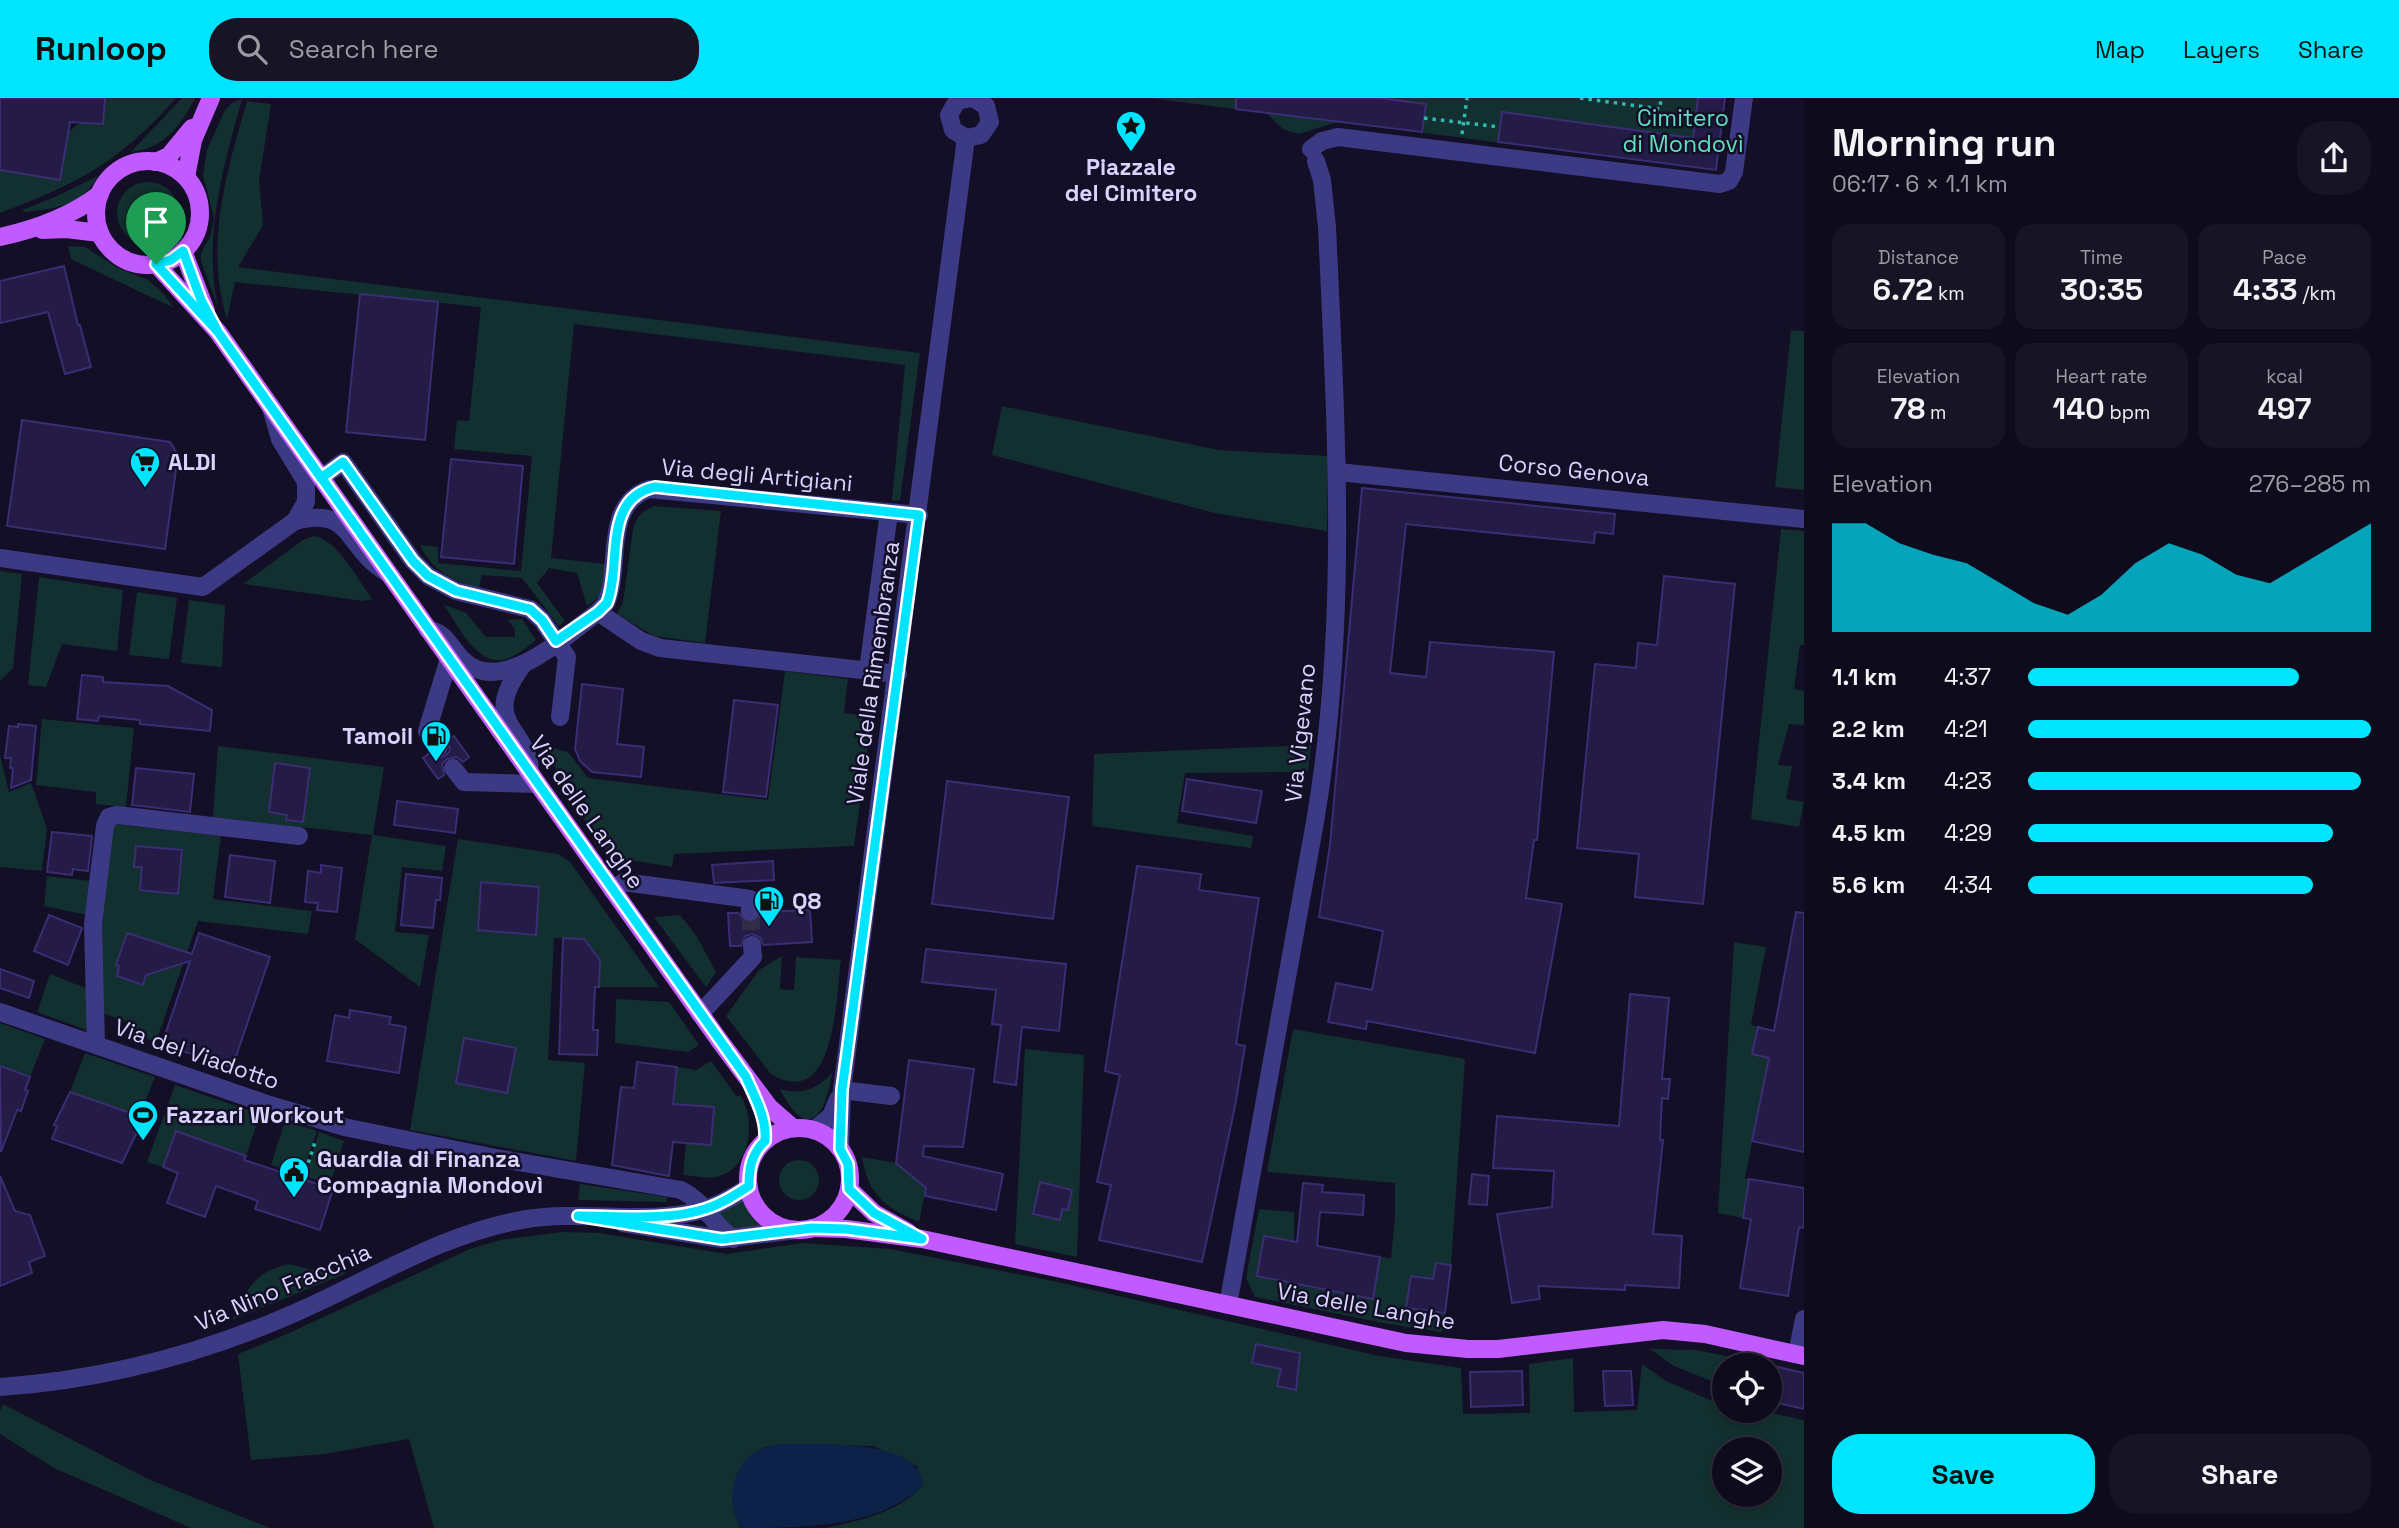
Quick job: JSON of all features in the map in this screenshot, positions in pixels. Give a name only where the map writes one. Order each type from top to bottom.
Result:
[{"type":"main road","points":[[156,162],[169,156],[182,143],[210,102]]},
{"type":"main road","points":[[186,177],[193,140],[210,102]]},
{"type":"main road","points":[[139,162],[156,162],[172,167],[186,177],[195,191],[200,215],[193,239],[183,251],[171,260],[156,264],[129,261],[117,255],[100,233],[97,207],[100,194],[109,179],[122,168],[139,162]]},
{"type":"main road","points":[[29,231],[81,209],[100,194]]},
{"type":"main road","points":[[0,237],[29,231],[66,229],[100,233]]},
{"type":"main road","name":"Via delle Langhe","points":[[183,251],[201,300],[218,332],[700,1014],[769,1107],[793,1128]]},
{"type":"main road","name":"Via delle Langhe","points":[[156,264],[218,332]]},
{"type":"main road","name":"Via delle Langhe","points":[[746,1077],[764,1119],[765,1141]]},
{"type":"main road","points":[[749,1186],[750,1166],[758,1148],[773,1134],[793,1128],[814,1129],[825,1135],[840,1149],[848,1164],[849,1189],[836,1214],[804,1229]]},
{"type":"main road","name":"Via delle Langhe","points":[[749,1186],[754,1203],[765,1217],[780,1226],[846,1229],[922,1239],[1406,1343],[1497,1349],[1663,1330],[1704,1334],[1800,1355]]},
{"type":"main road","name":"Via delle Langhe","points":[[849,1189],[874,1213],[922,1239]]},
{"type":"street","points":[[972,98],[986,106],[990,122],[981,135],[966,138],[953,130],[949,115],[957,101],[972,98]]},
{"type":"street","points":[[1459,152],[1725,183],[1734,172],[1744,98]]},
{"type":"street","name":"Via Vigevano","points":[[1228,1305],[1320,796],[1338,590],[1338,472],[1327,227],[1322,180],[1314,155],[1322,141],[1338,137],[1459,152]]},
{"type":"street","name":"Viale della Rimembranza","points":[[840,1149],[842,1090],[966,138]]},
{"type":"street","name":"Via delle Langhe","points":[[271,408],[280,439],[302,471],[306,482],[306,502],[295,521]]},
{"type":"street","points":[[321,478],[343,462],[413,561],[428,576],[456,591],[530,609],[542,620],[567,657],[560,717]]},
{"type":"street","name":"Corso Genova","points":[[1338,472],[1804,519]]},
{"type":"street","name":"Via degli Artigiani","points":[[598,612],[610,595],[620,519],[630,501],[643,491],[655,487],[919,515]]},
{"type":"street","points":[[868,670],[889,512]]},
{"type":"street","name":"Via delle Langhe","points":[[295,521],[314,516],[332,519],[341,525],[363,555],[389,574]]},
{"type":"street","points":[[0,558],[201,588],[295,521]]},
{"type":"street","points":[[428,630],[444,636],[463,660],[479,670],[497,673],[523,665],[598,612],[640,642],[660,648],[898,674]]},
{"type":"street","points":[[439,747],[427,731],[449,659]]},
{"type":"street","points":[[453,768],[464,782],[534,779],[528,755],[510,728],[505,709],[507,688],[523,665]]},
{"type":"street","points":[[96,1045],[93,924],[105,826],[109,817],[117,815],[299,836]]},
{"type":"street","points":[[612,890],[624,881],[750,899],[750,912]]},
{"type":"street","points":[[700,1014],[753,957],[752,945]]},
{"type":"street","name":"Via del Viadotto","points":[[0,1012],[264,1103],[344,1127],[496,1158],[671,1187],[690,1194],[717,1226],[733,1239]]},
{"type":"street","points":[[814,1129],[831,1116],[842,1090],[891,1096]]},
{"type":"street","name":"Via Nino Fracchia","points":[[0,1387],[97,1376],[192,1352],[283,1318],[472,1232],[528,1219],[682,1214],[704,1210],[749,1186]]},
{"type":"street","name":"Via Nino Fracchia","points":[[578,1216],[712,1238],[733,1239],[804,1229]]},
{"type":"street","points":[[1800,1355],[1804,1320]]},
{"type":"path","points":[[1459,152],[1467,98]]},
{"type":"path","points":[[1580,98],[1660,109],[1661,98]]},
{"type":"path","points":[[1424,118],[1499,127]]},
{"type":"path","points":[[303,1179],[318,1132]]},
{"type":"green space","points":[[105,98],[176,98],[117,155],[76,180],[0,213],[0,170],[60,179],[69,131],[81,122],[103,124]]},
{"type":"green space","points":[[182,98],[195,98],[170,134],[153,146],[131,152]]},
{"type":"green space","name":"Cimitero di Mondovì","points":[[1150,98],[1725,98],[1716,170],[1337,122],[1299,134],[1283,129],[1266,113]]},
{"type":"green space","points":[[242,99],[222,176],[214,228],[214,281],[218,307],[201,261],[201,253],[210,237],[214,218],[203,175],[207,150],[225,110]]},
{"type":"green space","points":[[247,101],[271,104],[259,181],[263,225],[238,267],[920,353],[900,501],[892,500],[905,365],[574,324],[551,558],[606,564],[600,596],[587,606],[577,573],[549,568],[537,583],[565,621],[559,626],[522,578],[482,575],[479,588],[444,573],[430,561],[420,545],[438,547],[438,563],[521,571],[532,456],[454,449],[457,420],[469,421],[481,307],[235,282],[227,319],[220,292],[218,236],[226,181]]},
{"type":"green space","points":[[98,176],[84,194],[67,204],[37,211],[22,210],[55,197]]},
{"type":"green space","points":[[142,182],[154,182],[170,191],[177,201],[177,225],[170,235],[154,244],[142,244],[131,239],[122,230],[117,219],[117,207],[122,196],[131,187]]},
{"type":"green space","points":[[68,246],[85,247],[116,267],[148,280],[164,294],[174,308],[71,259]]},
{"type":"green space","points":[[1791,330],[1804,331],[1804,490],[1775,487]]},
{"type":"green space","points":[[1002,406],[1219,450],[1328,456],[1327,531],[1215,513],[992,455]]},
{"type":"green space","points":[[654,506],[721,511],[705,643],[654,636],[617,614],[623,602],[633,529],[640,514]]},
{"type":"green space","points":[[1781,529],[1804,531],[1804,645],[1800,645],[1794,689],[1804,691],[1804,725],[1789,724],[1778,765],[1792,766],[1786,799],[1804,802],[1799,827],[1751,819]]},
{"type":"green space","points":[[314,536],[323,539],[339,553],[372,599],[363,601],[243,584],[303,540]]},
{"type":"green space","points":[[0,571],[22,574],[13,668],[0,681]]},
{"type":"green space","points":[[39,577],[123,590],[117,651],[62,644],[46,687],[28,685]]},
{"type":"green space","points":[[137,592],[177,598],[169,659],[129,655]]},
{"type":"green space","points":[[189,600],[225,605],[222,667],[181,663]]},
{"type":"green space","points":[[443,604],[466,613],[486,637],[515,637],[515,629],[508,620],[522,619],[536,640],[507,659],[486,657],[469,642]]},
{"type":"green space","points":[[785,671],[848,679],[844,713],[872,717],[854,846],[674,854],[672,867],[611,857],[569,797],[545,746],[568,752],[588,778],[768,800]]},
{"type":"green space","points":[[42,719],[134,728],[126,807],[96,804],[96,792],[36,785]]},
{"type":"green space","points":[[1311,745],[1308,772],[1185,773],[1177,823],[1253,836],[1251,848],[1092,826],[1094,754]]},
{"type":"green space","points":[[218,746],[384,767],[373,835],[446,846],[442,871],[402,867],[395,932],[429,935],[420,987],[355,939],[372,835],[213,817]]},
{"type":"green space","points":[[0,755],[9,792],[31,783],[47,828],[42,871],[0,867]]},
{"type":"green space","points":[[112,824],[221,836],[213,899],[312,911],[308,934],[198,921],[156,1042],[133,1034],[135,1024],[102,1013],[99,925]]},
{"type":"green space","points":[[458,839],[558,854],[570,862],[659,987],[599,987],[600,960],[584,939],[554,938],[548,1060],[585,1063],[576,1161],[410,1130]]},
{"type":"green space","points":[[47,876],[91,881],[87,915],[44,906]]},
{"type":"green space","points":[[680,915],[696,935],[716,972],[706,987],[654,917]]},
{"type":"green space","points":[[1734,942],[1766,947],[1751,1025],[1758,1027],[1753,1054],[1769,1058],[1745,1178],[1749,1179],[1743,1218],[1718,1213]]},
{"type":"green space","points":[[782,956],[780,989],[794,990],[796,957],[841,960],[834,1022],[828,1045],[820,1064],[809,1078],[792,1082],[771,1074],[726,1016],[759,970]]},
{"type":"green space","points":[[50,974],[88,989],[89,1031],[37,1012]]},
{"type":"green space","points":[[616,999],[669,1002],[699,1045],[688,1052],[615,1043]]},
{"type":"green space","points":[[0,1023],[45,1039],[30,1077],[0,1066]]},
{"type":"green space","points":[[1293,1029],[1465,1059],[1451,1265],[1442,1332],[1255,1297],[1246,1278],[1259,1209],[1294,1212],[1294,1242],[1313,1246],[1306,1287],[1373,1298],[1380,1257],[1391,1258],[1395,1183],[1267,1172]]},
{"type":"green space","points":[[1025,1049],[1084,1055],[1077,1257],[1015,1244]]},
{"type":"green space","points":[[85,1053],[155,1077],[139,1116],[70,1092]]},
{"type":"green space","points":[[711,1061],[737,1097],[740,1095],[745,1105],[748,1143],[737,1165],[728,1172],[712,1178],[683,1175],[686,1143],[711,1145],[714,1108],[673,1105],[677,1067],[696,1070]]},
{"type":"green space","points":[[832,1073],[825,1102],[812,1119],[805,1119],[797,1114],[779,1089],[808,1090]]},
{"type":"green space","points":[[175,1085],[260,1114],[246,1156],[176,1131],[163,1167],[147,1162]]},
{"type":"green space","points":[[285,1121],[317,1131],[302,1175],[271,1165]]},
{"type":"green space","points":[[319,1132],[344,1141],[330,1184],[305,1176]]},
{"type":"green space","points":[[862,1157],[896,1163],[926,1188],[919,1222],[897,1211],[880,1198],[869,1181]]},
{"type":"green space","points":[[799,1160],[807,1161],[813,1166],[818,1172],[818,1188],[813,1194],[807,1199],[799,1200],[791,1199],[785,1194],[780,1188],[779,1180],[780,1172],[785,1166],[791,1161]]},
{"type":"green space","points":[[580,1184],[667,1197],[666,1202],[578,1200]]},
{"type":"green space","points":[[744,1200],[761,1226],[734,1231],[718,1214]]},
{"type":"green space","points":[[562,1232],[599,1233],[727,1254],[802,1243],[890,1249],[1058,1282],[1379,1356],[1461,1368],[1463,1414],[1530,1413],[1529,1364],[1573,1358],[1574,1412],[1637,1410],[1642,1364],[1666,1381],[1712,1401],[1712,1423],[1782,1423],[1782,1415],[1804,1420],[1804,1528],[825,1528],[878,1514],[903,1502],[923,1485],[917,1466],[873,1446],[779,1444],[763,1448],[739,1527],[742,1528],[434,1528],[409,1439],[324,1454],[251,1460],[238,1354],[470,1249],[500,1240]]},
{"type":"green space","points":[[289,1264],[312,1270],[328,1269],[347,1273],[232,1320],[247,1291],[259,1277]]},
{"type":"green space","points":[[1650,1349],[1696,1350],[1712,1353],[1712,1381],[1674,1366]]},
{"type":"green space","points":[[3,1404],[148,1479],[270,1528],[191,1528],[54,1468],[0,1434],[0,1411]]},
{"type":"water","points":[[779,1444],[839,1445],[886,1451],[905,1458],[918,1469],[923,1485],[885,1510],[862,1518],[813,1526],[742,1528],[737,1521],[732,1502],[738,1472],[751,1454]]},
{"type":"building","points":[[0,98],[105,98],[103,124],[70,122],[60,180],[0,170]]},
{"type":"building","points":[[1236,98],[1379,98],[1426,104],[1422,132],[1236,109]]},
{"type":"building","points":[[1698,98],[1725,98],[1716,170],[1498,142],[1502,112],[1693,138]]},
{"type":"building","points":[[64,266],[91,367],[65,374],[48,312],[0,323],[0,281]]},
{"type":"building","points":[[360,294],[438,302],[425,440],[346,432]]},
{"type":"building","points":[[22,420],[170,442],[178,455],[165,549],[7,526]]},
{"type":"building","points":[[451,459],[523,466],[514,564],[441,557]]},
{"type":"building","points":[[1362,488],[1615,514],[1613,534],[1595,532],[1594,543],[1406,524],[1390,673],[1426,677],[1430,642],[1554,652],[1537,840],[1534,840],[1526,898],[1562,904],[1535,1053],[1367,1021],[1366,1029],[1328,1022],[1336,983],[1372,990],[1383,931],[1319,917],[1330,845]]},
{"type":"building","points":[[1664,576],[1735,584],[1703,904],[1635,897],[1639,854],[1577,848],[1595,664],[1636,668],[1638,643],[1657,645]]},
{"type":"building","points":[[82,675],[103,677],[103,682],[168,686],[212,710],[210,731],[140,724],[140,720],[99,716],[98,721],[77,719]]},
{"type":"building","points":[[582,684],[623,689],[617,744],[644,747],[641,777],[592,772],[580,761],[575,749]]},
{"type":"building","points":[[734,700],[778,705],[766,797],[723,792]]},
{"type":"building","points":[[18,724],[36,726],[31,780],[11,788],[11,758],[5,758],[9,726],[18,727]]},
{"type":"building","points":[[454,736],[469,757],[463,762],[457,757],[447,759],[442,764],[444,775],[438,779],[423,758],[430,753],[435,758],[445,756],[450,751],[448,740]]},
{"type":"building","points":[[275,763],[310,768],[303,822],[286,820],[287,815],[269,812]]},
{"type":"building","points":[[136,768],[194,774],[190,812],[132,805]]},
{"type":"building","points":[[1187,779],[1262,791],[1256,823],[1182,811]]},
{"type":"building","points":[[947,781],[1069,797],[1053,919],[932,904]]},
{"type":"building","points":[[397,801],[458,809],[455,833],[394,825]]},
{"type":"building","points":[[52,832],[92,836],[88,871],[73,869],[72,875],[47,872]]},
{"type":"building","points":[[136,846],[182,850],[178,894],[140,890],[142,867],[134,867]]},
{"type":"building","points":[[230,855],[275,861],[270,903],[225,897]]},
{"type":"building","points":[[773,861],[774,880],[714,883],[712,865]]},
{"type":"building","points":[[321,865],[342,868],[337,912],[317,910],[318,903],[305,902],[308,871],[321,873]]},
{"type":"building","points":[[1137,866],[1201,874],[1199,890],[1259,898],[1236,1044],[1245,1046],[1202,1262],[1099,1240],[1111,1185],[1097,1182],[1120,1075],[1105,1071]]},
{"type":"building","points":[[406,874],[442,878],[433,928],[401,925]]},
{"type":"building","points":[[481,882],[539,887],[536,935],[478,930]]},
{"type":"building","points":[[810,910],[812,942],[763,945],[761,938],[752,934],[745,936],[741,946],[730,946],[728,913],[739,913],[744,921],[751,923],[759,918],[761,912]]},
{"type":"building","points":[[1796,912],[1804,913],[1804,1152],[1752,1141],[1769,1058],[1752,1054],[1758,1027],[1774,1031]]},
{"type":"building","points":[[49,915],[82,928],[68,965],[34,951]]},
{"type":"building","points":[[127,933],[192,954],[199,933],[270,957],[232,1068],[162,1044],[190,961],[146,975],[143,985],[117,976],[119,966],[116,965]]},
{"type":"building","points":[[563,938],[584,939],[600,960],[599,987],[595,987],[593,1030],[598,1030],[597,1055],[559,1054]]},
{"type":"building","points":[[926,949],[1066,964],[1059,1031],[1022,1027],[1016,1085],[994,1082],[1001,1025],[992,1024],[996,990],[922,982]]},
{"type":"building","points":[[0,969],[34,981],[29,998],[0,988]]},
{"type":"building","points":[[1630,994],[1669,998],[1662,1079],[1670,1079],[1668,1099],[1662,1098],[1660,1140],[1663,1140],[1653,1234],[1682,1236],[1679,1288],[1625,1285],[1625,1290],[1538,1286],[1540,1299],[1512,1303],[1497,1214],[1552,1207],[1554,1171],[1493,1168],[1497,1116],[1619,1126]]},
{"type":"building","points":[[350,1010],[391,1017],[389,1024],[406,1027],[399,1073],[327,1061],[335,1015],[349,1018]]},
{"type":"building","points":[[464,1038],[516,1048],[507,1093],[456,1083]]},
{"type":"building","points":[[909,1060],[974,1069],[963,1147],[924,1146],[923,1156],[1003,1174],[996,1210],[925,1196],[926,1188],[896,1163]]},
{"type":"building","points":[[637,1062],[677,1067],[673,1104],[714,1107],[711,1145],[673,1142],[669,1176],[612,1165],[621,1087],[634,1088]]},
{"type":"building","points":[[0,1066],[30,1077],[21,1111],[17,1110],[1,1152]]},
{"type":"building","points":[[70,1092],[139,1116],[135,1129],[138,1130],[122,1163],[52,1139],[57,1126],[54,1125]]},
{"type":"building","points":[[176,1131],[246,1156],[244,1160],[333,1189],[320,1230],[255,1209],[258,1201],[216,1186],[205,1217],[167,1203],[178,1173],[163,1167]]},
{"type":"building","points":[[1472,1174],[1489,1176],[1487,1205],[1469,1204]]},
{"type":"building","points":[[0,1176],[15,1211],[30,1215],[45,1256],[29,1262],[32,1273],[0,1286]]},
{"type":"building","points":[[1749,1179],[1804,1188],[1804,1228],[1799,1227],[1788,1296],[1740,1288],[1751,1219],[1743,1218]]},
{"type":"building","points":[[1040,1182],[1072,1190],[1068,1210],[1062,1209],[1060,1220],[1033,1214]]},
{"type":"building","points":[[1303,1183],[1323,1185],[1322,1192],[1364,1195],[1363,1215],[1320,1212],[1317,1246],[1380,1257],[1373,1299],[1257,1276],[1264,1236],[1297,1242]]},
{"type":"building","points":[[1436,1263],[1451,1265],[1445,1313],[1406,1308],[1411,1276],[1433,1279]]},
{"type":"building","points":[[1256,1344],[1300,1353],[1296,1390],[1277,1386],[1281,1369],[1252,1363]]},
{"type":"building","points":[[1782,1368],[1804,1373],[1804,1409],[1782,1404]]},
{"type":"building","points":[[1522,1371],[1523,1405],[1471,1407],[1470,1372]]},
{"type":"building","points":[[1603,1371],[1631,1371],[1633,1405],[1605,1406]]},
{"type":"tunnel","points":[[750,912],[752,945]]},
{"type":"place","name":"Piazzale del Cimitero","points":[[1131,153]]},
{"type":"place","name":"ALDI","points":[[145,489]]},
{"type":"place","name":"Tamoil","points":[[436,763]]},
{"type":"place","name":"Q8","points":[[769,928]]},
{"type":"place","name":"Fazzari Workout","points":[[143,1142]]},
{"type":"place","name":"Guardia di Finanza Compagnia Mondovì","points":[[294,1199]]},
{"type":"route","points":[[156,264],[171,260],[183,251],[201,300],[218,332],[321,478],[343,462],[413,561],[428,576],[467,595],[530,609],[542,620],[556,641],[607,603],[620,519],[624,508],[643,491],[655,487],[919,515],[842,1090],[840,1149],[848,1164],[849,1189],[874,1213],[922,1239],[846,1229],[812,1228],[722,1239],[578,1216],[682,1214],[716,1205],[749,1186],[750,1166],[758,1148],[765,1141],[764,1119],[759,1105],[746,1077],[686,995],[436,642],[218,332],[156,264]]}]
